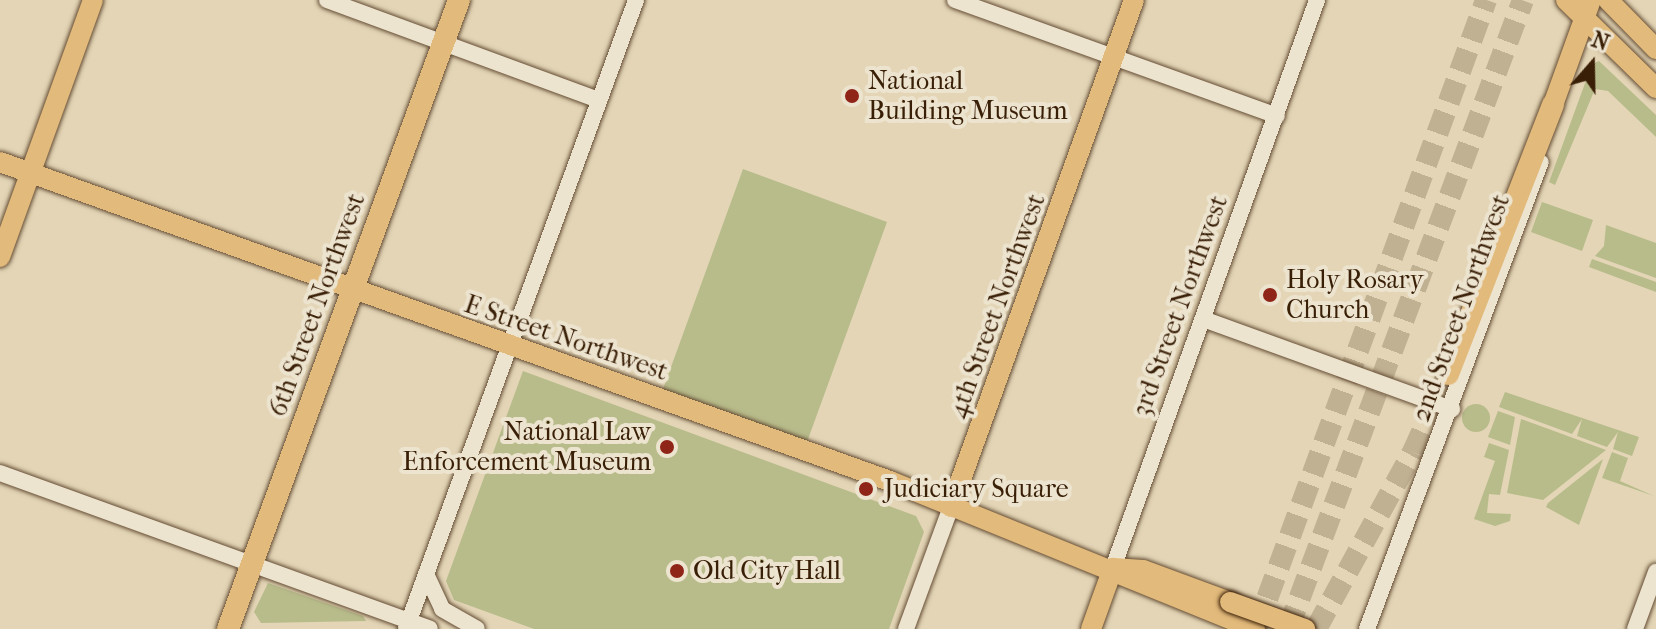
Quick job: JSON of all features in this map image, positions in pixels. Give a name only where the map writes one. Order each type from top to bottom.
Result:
[{"type":"highway","name":"6th Street Northwest","points":[[228,629],[459,0]]},
{"type":"highway","points":[[1448,374],[1553,105]]},
{"type":"main road","points":[[0,257],[93,0]]},
{"type":"main road","name":"4th Street Northwest","points":[[951,507],[1134,0]]},
{"type":"main road","points":[[1566,0],[1588,9],[1656,88]]},
{"type":"main road","points":[[1608,0],[1656,49]]},
{"type":"main road","name":"2nd Street Northwest","points":[[1553,105],[1588,9]]},
{"type":"main road","name":"E Street Northwest","points":[[0,162],[1113,568],[1143,570],[1226,609],[1255,629]]},
{"type":"main road","name":"3rd Street Northwest","points":[[1091,629],[1113,568]]},
{"type":"main road","name":"E Street Northwest","points":[[1226,609],[1305,629]]},
{"type":"street","points":[[327,0],[599,100]]},
{"type":"street","points":[[407,625],[636,0]]},
{"type":"street","points":[[955,0],[1277,116]]},
{"type":"street","name":"3rd Street Northwest","points":[[1113,568],[1317,0]]},
{"type":"street","name":"2nd Street Northwest","points":[[1367,629],[1539,171],[1553,105]]},
{"type":"street","points":[[1203,319],[1452,409]]},
{"type":"street","points":[[0,473],[252,564],[407,625],[430,629]]},
{"type":"street","name":"4th Street Northwest","points":[[906,629],[951,507]]},
{"type":"street","points":[[1635,629],[1656,572]]},
{"type":"street","points":[[426,574],[442,609],[477,629]]},
{"type":"green space","points":[[1599,61],[1656,115],[1656,137],[1608,91],[1595,89],[1555,185],[1549,182],[1592,64]]},
{"type":"green space","points":[[743,169],[887,222],[807,442],[663,389]]},
{"type":"green space","points":[[1542,202],[1593,220],[1582,251],[1531,232]]},
{"type":"green space","points":[[1606,225],[1656,243],[1656,278],[1595,256],[1604,246]]},
{"type":"green space","points":[[1592,259],[1656,282],[1656,292],[1589,267]]},
{"type":"green space","points":[[523,371],[916,516],[924,532],[889,629],[534,629],[454,600],[446,581]]},
{"type":"green space","points":[[1505,392],[1639,437],[1632,456],[1613,449],[1618,432],[1607,447],[1577,436],[1582,419],[1572,434],[1499,407]]},
{"type":"green space","points":[[1476,404],[1486,408],[1490,418],[1486,428],[1476,432],[1466,428],[1462,418],[1466,408]]},
{"type":"green space","points":[[1498,411],[1515,417],[1510,445],[1488,437]]},
{"type":"green space","points":[[1521,419],[1606,450],[1543,500],[1507,493]]},
{"type":"green space","points":[[1489,443],[1509,450],[1500,495],[1489,494],[1487,513],[1511,514],[1510,521],[1495,526],[1474,519],[1495,461],[1484,457]]},
{"type":"green space","points":[[1612,452],[1628,458],[1620,481],[1654,496],[1602,478]]},
{"type":"green space","points":[[1603,459],[1579,525],[1546,507],[1548,503]]},
{"type":"green space","points":[[268,583],[363,616],[366,621],[261,623],[254,612]]},
{"type":"tunnel","points":[[1256,629],[1486,0]]},
{"type":"tunnel","points":[[1288,629],[1523,0]]},
{"type":"tunnel","points":[[1316,629],[1413,452],[1448,374]]},
{"type":"place","name":"National Building Museum","points":[[852,96]]},
{"type":"place","name":"Holy Rosary Church","points":[[1270,295]]},
{"type":"place","name":"National Law Enforcement Museum","points":[[667,447]]},
{"type":"place","name":"Judiciary Square","points":[[866,489]]},
{"type":"place","name":"Old City Hall","points":[[677,571]]}]
